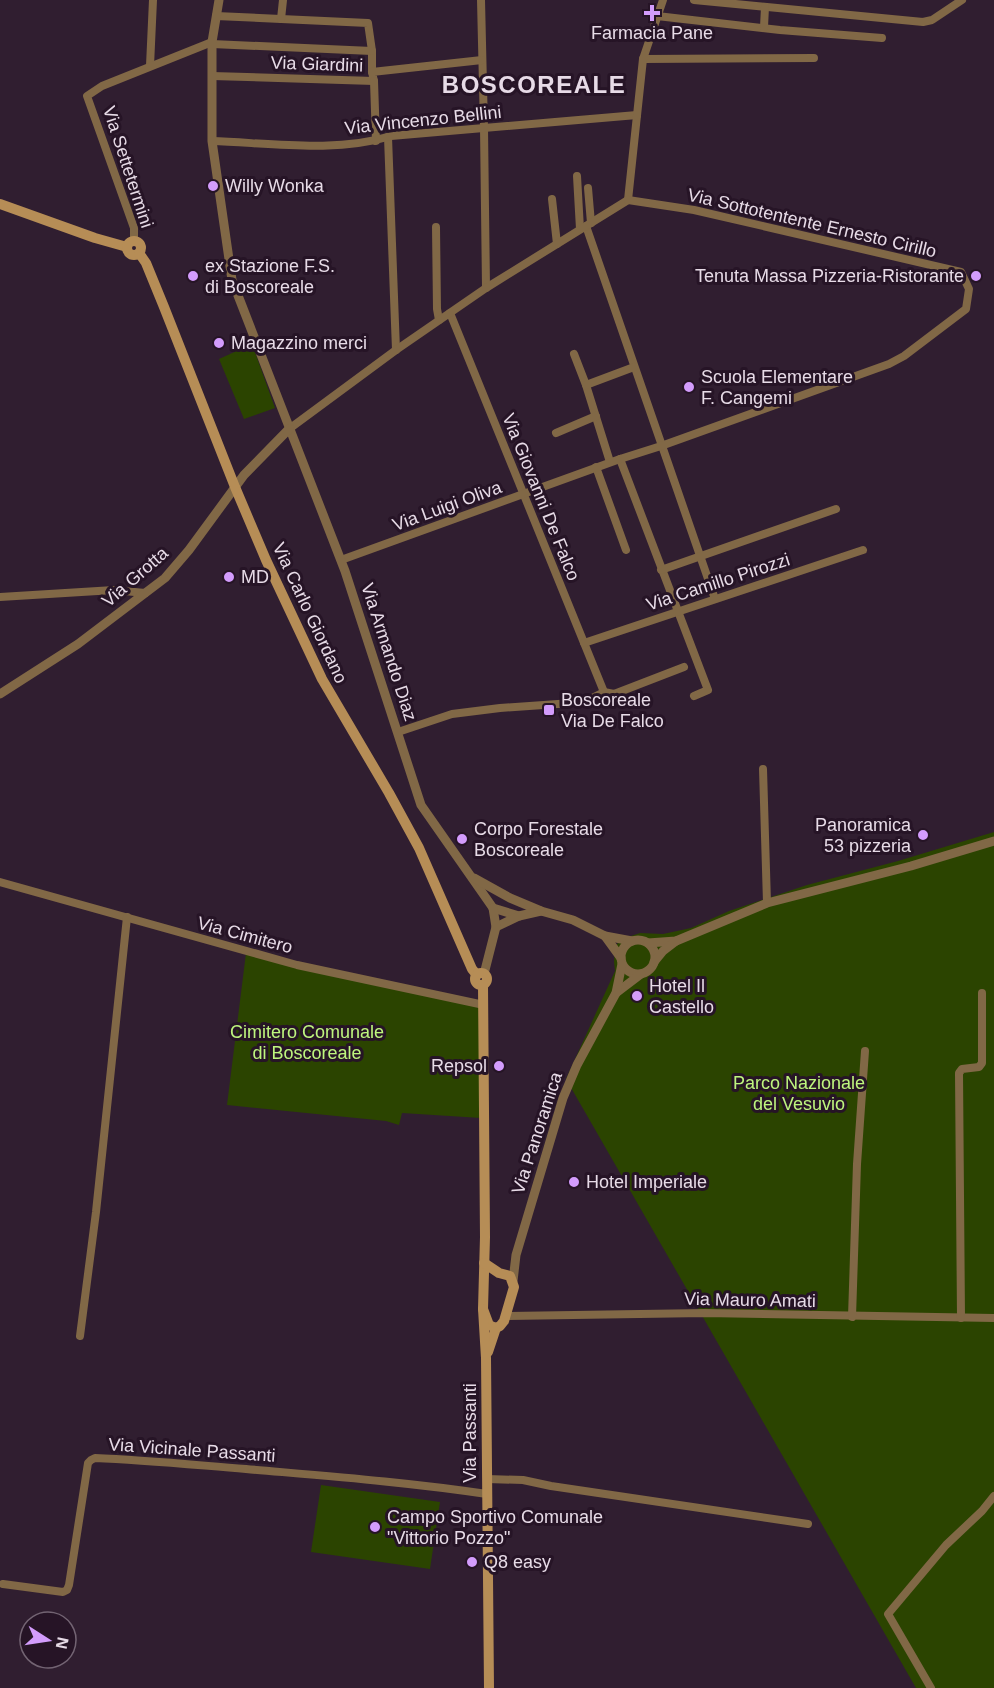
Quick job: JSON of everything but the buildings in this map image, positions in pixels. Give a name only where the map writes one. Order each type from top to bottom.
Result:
[{"type":"main road","name":"Via Settetermini","points":[[0,204],[95,238],[131,244]]},
{"type":"main road","name":"Via Carlo Giordano","points":[[131,244],[127,251],[135,255],[139,253],[146,263],[235,487],[322,680],[419,848],[472,969],[481,978]]},
{"type":"main road","name":"Via Passanti","points":[[481,978],[484,1005],[483,1309],[486,1358],[489,1688]]},
{"type":"main road","points":[[484,1263],[505,1276]]},
{"type":"main road","name":"Via Passanti","points":[[486,1358],[496,1328],[506,1316],[514,1287],[505,1276]]},
{"type":"main road","points":[[483,1294],[490,1278],[505,1276]]},
{"type":"main road","points":[[483,1309],[489,1325],[496,1328]]},
{"type":"street","points":[[150,66],[153,0]]},
{"type":"street","name":"Via Armando Diaz","points":[[219,0],[212,43],[212,141],[232,280],[341,560],[421,805],[493,908]]},
{"type":"street","points":[[281,19],[283,0]]},
{"type":"street","points":[[481,0],[486,288]]},
{"type":"street","points":[[289,429],[486,288],[628,200],[643,59],[663,0]]},
{"type":"street","points":[[694,0],[923,22],[932,20],[962,0]]},
{"type":"street","points":[[764,27],[765,7]]},
{"type":"street","points":[[216,16],[368,23],[372,72]]},
{"type":"street","points":[[657,16],[882,38]]},
{"type":"street","points":[[212,43],[372,51]]},
{"type":"street","name":"Via Settetermini","points":[[131,244],[134,228],[87,96],[102,86],[212,43]]},
{"type":"street","points":[[643,59],[814,58]]},
{"type":"street","name":"Via Giardini","points":[[212,76],[374,81],[372,72],[482,60]]},
{"type":"street","points":[[374,81],[375,141]]},
{"type":"street","name":"Via Vincenzo Bellini","points":[[212,141],[316,145],[637,115]]},
{"type":"street","points":[[388,137],[396,351]]},
{"type":"street","points":[[577,176],[586,226],[715,599]]},
{"type":"street","points":[[586,226],[588,188]]},
{"type":"street","points":[[552,199],[557,244]]},
{"type":"street","name":"Via Sottotentente Ernesto Cirillo","points":[[628,200],[694,210],[961,272],[969,290],[967,299]]},
{"type":"street","points":[[436,227],[439,320]]},
{"type":"street","name":"Via Luigi Oliva","points":[[341,560],[889,364],[904,356],[966,309],[967,299]]},
{"type":"street","name":"Via Giovanni De Falco","points":[[450,314],[604,692]]},
{"type":"street","points":[[574,354],[610,462]]},
{"type":"street","points":[[585,385],[634,367]]},
{"type":"street","points":[[556,433],[596,416]]},
{"type":"street","name":"Via Grotta","points":[[0,694],[78,644],[165,578],[189,550],[244,475],[289,429]]},
{"type":"street","points":[[620,459],[708,690],[694,696]]},
{"type":"street","points":[[596,467],[626,550]]},
{"type":"street","points":[[661,570],[836,510]]},
{"type":"street","name":"Via Camillo Pirozzi","points":[[584,643],[863,550]]},
{"type":"street","points":[[0,597],[114,590],[145,593]]},
{"type":"street","points":[[398,732],[452,714],[572,703],[590,699],[604,692],[615,694],[684,667]]},
{"type":"street","points":[[763,769],[767,903]]},
{"type":"street","name":"Via Panoramica","points":[[604,936],[632,941],[643,940],[648,943],[676,940],[767,903],[911,866],[994,841]]},
{"type":"street","name":"Via Armando Diaz","points":[[472,877],[510,898],[540,911],[573,920],[604,936]]},
{"type":"street","name":"Via Cimitero","points":[[0,882],[297,965],[484,1005]]},
{"type":"street","points":[[493,908],[510,898]]},
{"type":"street","points":[[493,908],[519,916]]},
{"type":"street","name":"Via Passanti","points":[[481,978],[496,927],[493,908]]},
{"type":"street","name":"Via Armando Diaz","points":[[496,927],[519,916],[540,911]]},
{"type":"street","points":[[80,1336],[96,1212],[127,917]]},
{"type":"street","points":[[604,936],[630,972],[641,974]]},
{"type":"street","name":"Via Panoramica","points":[[616,993],[651,968],[663,951],[676,940]]},
{"type":"street","name":"Via Panoramica","points":[[505,1276],[516,1255],[562,1098],[616,993],[623,948],[632,941]]},
{"type":"street","points":[[648,943],[654,952],[654,963]]},
{"type":"street","points":[[961,1318],[959,1073],[962,1068],[979,1067],[982,1063],[982,993]]},
{"type":"street","points":[[852,1317],[857,1164],[865,1051]]},
{"type":"street","name":"Via Mauro Amati","points":[[506,1316],[705,1313],[994,1318]]},
{"type":"street","name":"Via Vicinale Passanti","points":[[3,1584],[63,1592],[67,1590],[88,1463],[95,1458],[153,1460],[328,1476],[487,1494]]},
{"type":"street","points":[[487,1479],[523,1480],[808,1524]]},
{"type":"street","points":[[931,1688],[888,1614],[946,1545],[982,1511],[994,1496]]},
{"type":"green space","points":[[252,344],[275,408],[244,419],[219,359]]},
{"type":"green space","name":"Parco Nazionale del Vesuvio","points":[[994,832],[994,1688],[916,1688],[566,1079],[615,971],[615,946],[622,939],[640,933],[663,934],[691,928],[729,911],[807,885]]},
{"type":"green space","name":"Cimitero Comunale di Boscoreale","points":[[246,953],[480,1007],[481,1118],[402,1113],[399,1125],[386,1121],[227,1105]]},
{"type":"green space","name":"Campo Sportivo Comunale \"Vittorio Pozzo\"","points":[[321,1485],[440,1502],[430,1569],[311,1552]]},
{"type":"place","name":"Farmacia Pane","points":[[652,13]]},
{"type":"place","name":"Willy Wonka","points":[[213,186]]},
{"type":"place","name":"ex Stazione F.S. di Boscoreale","points":[[193,276]]},
{"type":"place","name":"Tenuta Massa Pizzeria-Ristorante","points":[[976,276]]},
{"type":"place","name":"Magazzino merci","points":[[219,343]]},
{"type":"place","name":"Scuola Elementare F. Cangemi","points":[[689,387]]},
{"type":"place","name":"MD","points":[[229,577]]},
{"type":"place","name":"Boscoreale Via De Falco","points":[[549,710]]},
{"type":"place","name":"Panoramica 53 pizzeria","points":[[923,835]]},
{"type":"place","name":"Corpo Forestale Boscoreale","points":[[462,839]]},
{"type":"place","name":"Hotel Il Castello","points":[[637,996]]},
{"type":"place","name":"Repsol","points":[[499,1066]]},
{"type":"place","name":"Hotel Imperiale","points":[[574,1182]]},
{"type":"place","name":"Campo Sportivo Comunale \"Vittorio Pozzo\"","points":[[375,1527]]},
{"type":"place","name":"Q8 easy","points":[[472,1562]]},
{"type":"district","name":"BOSCOREALE","points":[[534,85]]}]
